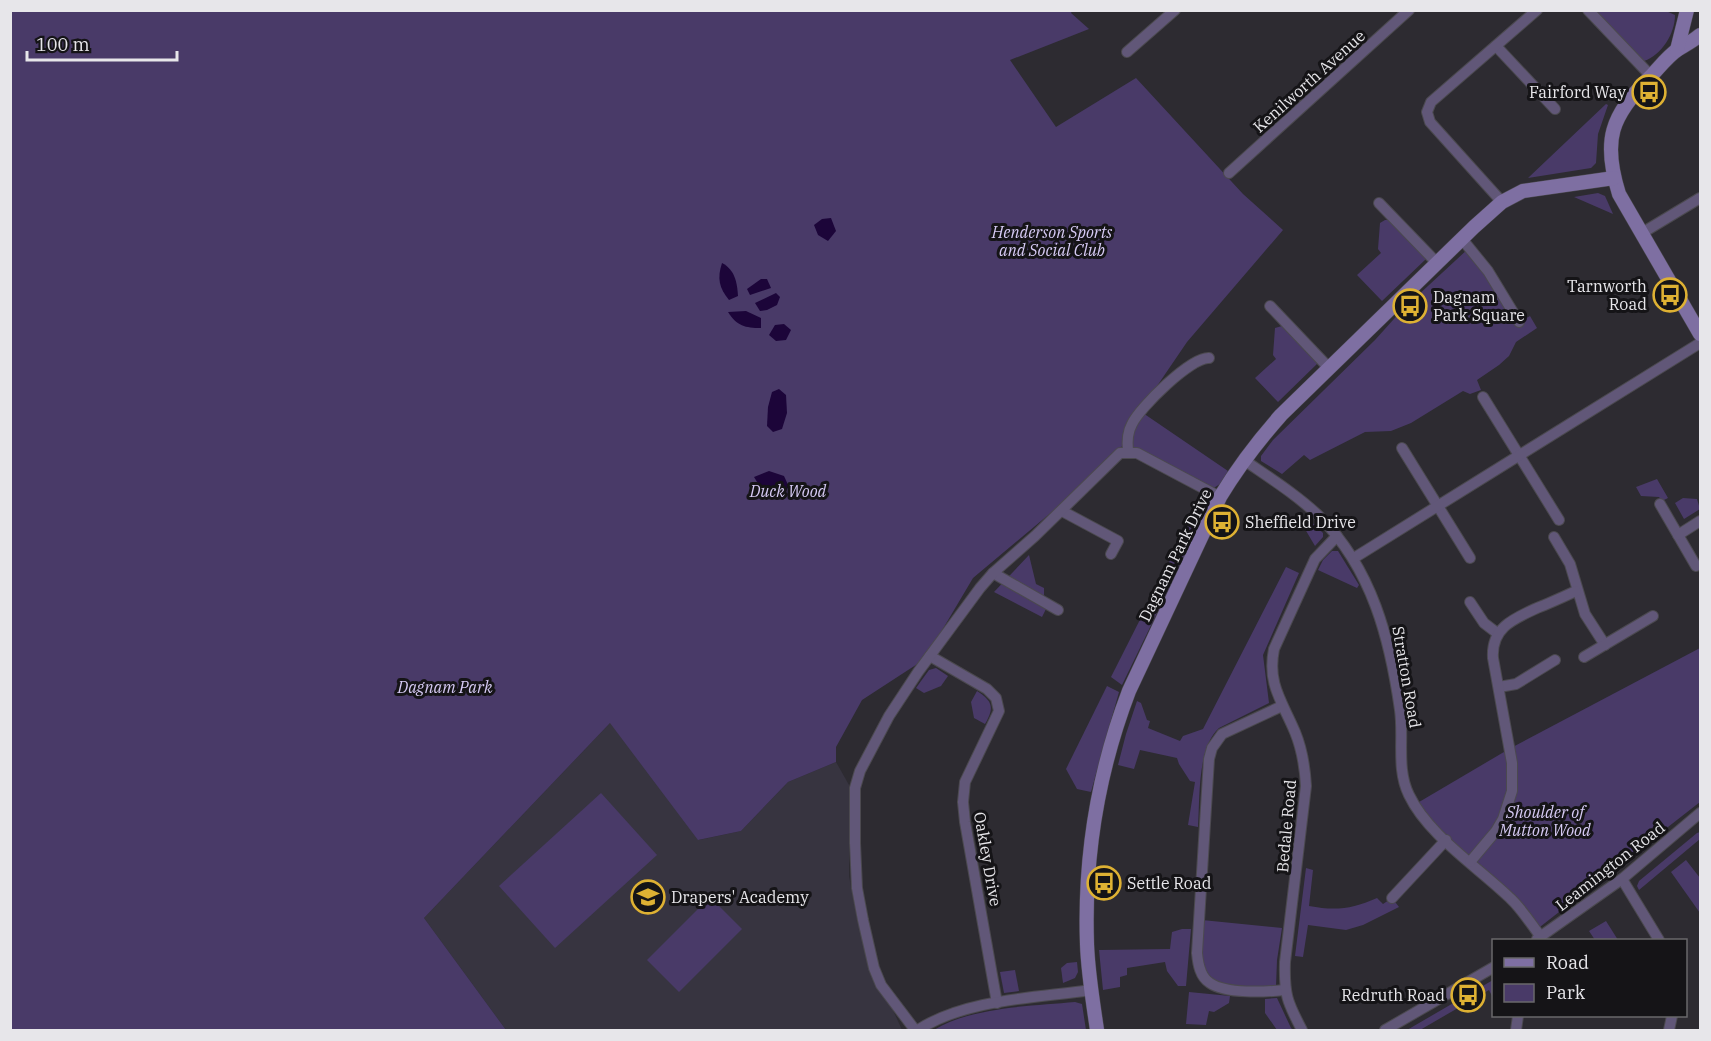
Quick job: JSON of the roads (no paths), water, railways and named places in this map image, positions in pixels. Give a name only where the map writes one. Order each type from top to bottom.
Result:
[{"type":"street","points":[[1127,52],[1175,10]]},
{"type":"street","name":"Kenilworth Avenue","points":[[1229,173],[1408,10]]},
{"type":"street","points":[[1502,202],[1430,122],[1427,112],[1431,102],[1537,10]]},
{"type":"street","points":[[1588,10],[1651,76]]},
{"type":"street","points":[[1677,50],[1687,10]]},
{"type":"street","points":[[1701,35],[1677,50],[1629,98],[1615,125],[1610,151],[1619,195],[1701,334]]},
{"type":"street","points":[[1496,46],[1555,109]]},
{"type":"street","name":"Dagnam Park Drive","points":[[1097,1030],[1087,945],[1088,878],[1098,793],[1106,759],[1129,691],[1220,497],[1244,460],[1281,415],[1502,202],[1523,191],[1614,178]]},
{"type":"street","points":[[1642,233],[1701,198]]},
{"type":"street","points":[[1379,203],[1437,263]]},
{"type":"street","points":[[1462,239],[1488,271],[1519,322]]},
{"type":"street","points":[[1270,306],[1329,368]]},
{"type":"street","points":[[1354,558],[1701,343]]},
{"type":"street","points":[[1128,452],[1127,441],[1132,424],[1148,404],[1176,376],[1203,358],[1209,358]]},
{"type":"street","points":[[1483,397],[1559,520]]},
{"type":"street","points":[[1402,448],[1470,558]]},
{"type":"street","points":[[1091,990],[997,1003],[954,1012],[916,1030],[881,985],[874,968],[858,888],[855,788],[860,771],[889,716],[980,588],[993,573],[1062,511],[1112,458],[1120,453],[1137,453],[1220,497]]},
{"type":"street","name":"Stratton Road","points":[[1244,460],[1302,502],[1354,558],[1378,611],[1388,645],[1403,728],[1403,779],[1407,793],[1422,817],[1512,899],[1538,938]]},
{"type":"street","points":[[1660,504],[1696,566]]},
{"type":"street","points":[[1062,511],[1118,541],[1111,554]]},
{"type":"street","points":[[1678,535],[1701,521]]},
{"type":"street","name":"Bedale Road","points":[[1302,1030],[1284,990],[1285,962],[1306,801],[1305,772],[1295,733],[1275,689],[1271,671],[1274,648],[1315,559],[1336,536]]},
{"type":"street","points":[[1554,537],[1570,564],[1576,591],[1585,614],[1605,645]]},
{"type":"street","points":[[993,573],[1058,610]]},
{"type":"street","points":[[1470,862],[1496,831],[1503,819],[1512,791],[1512,763],[1492,649],[1497,633],[1513,618],[1576,591]]},
{"type":"street","points":[[1470,602],[1484,623],[1497,633]]},
{"type":"street","points":[[1584,657],[1653,616]]},
{"type":"street","name":"Oakley Drive","points":[[930,656],[987,689],[996,698],[999,711],[965,782],[963,801],[997,1003]]},
{"type":"street","points":[[1499,687],[1516,684],[1555,660]]},
{"type":"street","points":[[1282,706],[1222,734],[1212,748],[1209,759],[1197,953],[1202,973],[1210,984],[1228,990],[1271,992],[1284,990]]},
{"type":"street","name":"Leamington Road","points":[[1538,938],[1622,879],[1699,817]]},
{"type":"street","points":[[1392,898],[1446,840]]},
{"type":"street","points":[[1622,879],[1658,939]]},
{"type":"street","points":[[1385,1030],[1492,968]]},
{"type":"place","name":"Fairford Way","points":[[1649,92]]},
{"type":"place","name":"Tarnworth Road","points":[[1670,295]]},
{"type":"place","name":"Dagnam Park Square","points":[[1410,306]]},
{"type":"place","name":"Sheffield Drive","points":[[1222,522]]},
{"type":"place","name":"Settle Road","points":[[1104,883]]},
{"type":"place","name":"Drapers' Academy","points":[[648,897]]},
{"type":"place","name":"Redruth Road","points":[[1468,995]]},
{"type":"park label","name":"Henderson Sports and Social Club","points":[[1052,241]]},
{"type":"park label","name":"Duck Wood","points":[[788,491]]},
{"type":"park label","name":"Dagnam Park","points":[[445,687]]},
{"type":"park label","name":"Shoulder of Mutton Wood","points":[[1545,821]]}]
